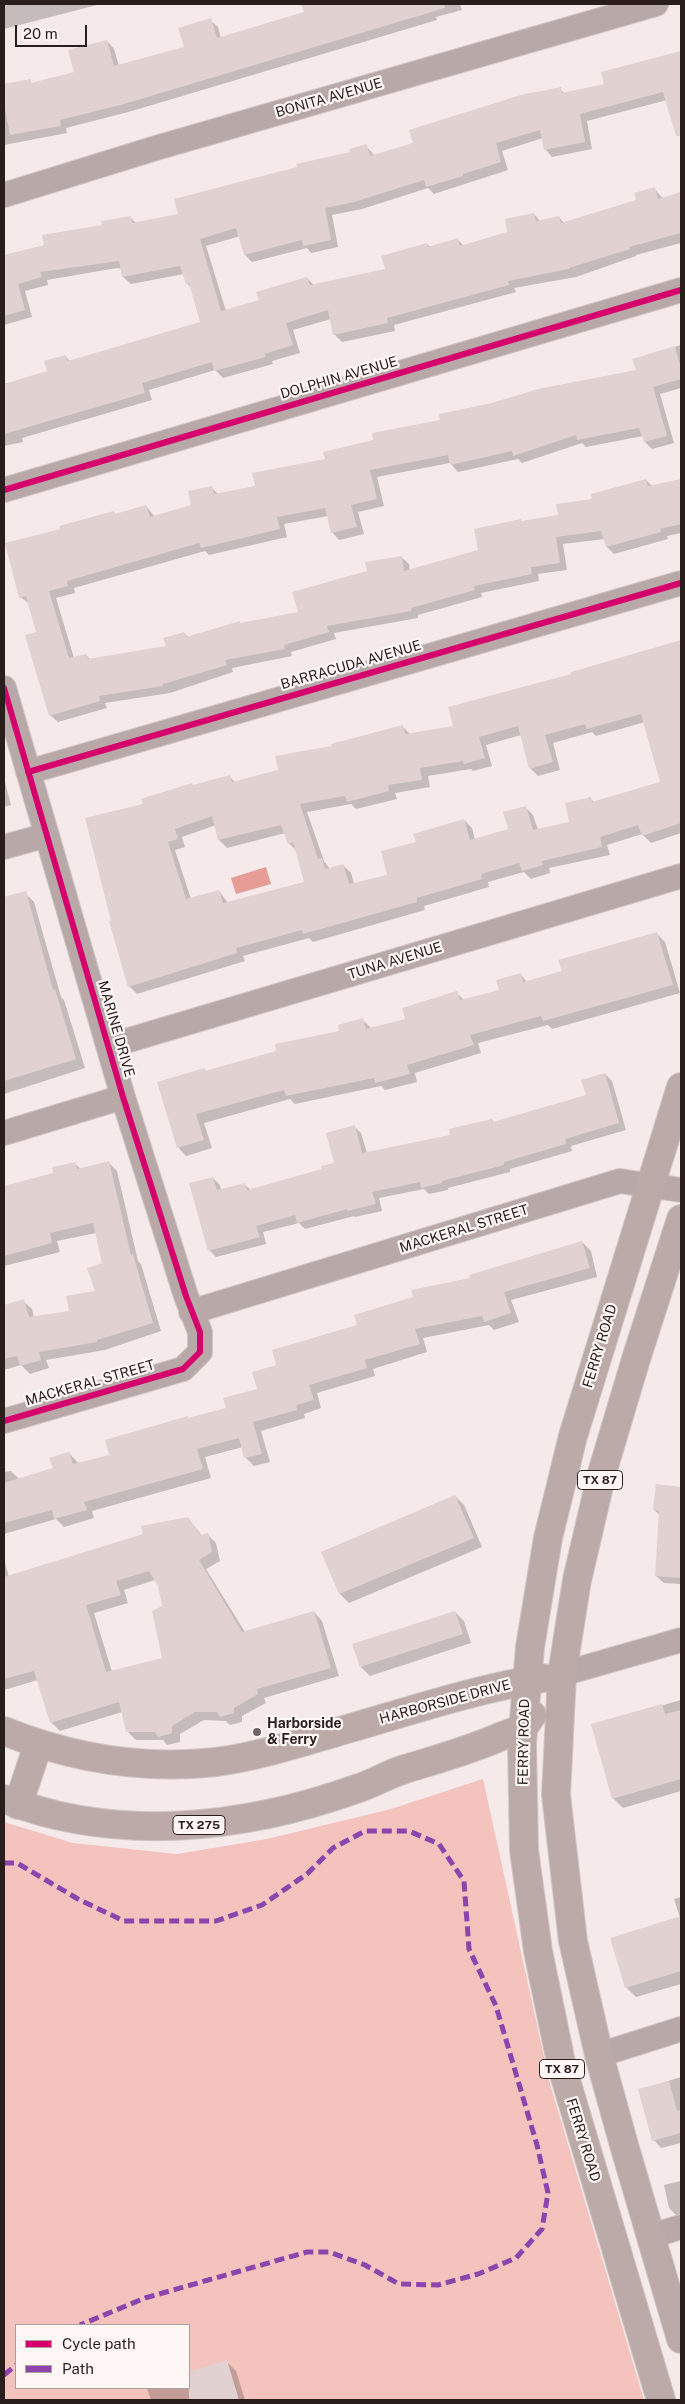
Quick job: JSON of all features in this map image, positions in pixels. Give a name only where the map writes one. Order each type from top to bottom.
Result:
[{"type":"main road","name":"FERRY ROAD","points":[[661,2400],[562,2067],[544,1980],[524,1850],[523,1727],[526,1680],[548,1538],[573,1436],[681,1087]]},
{"type":"main road","name":"TX 87","points":[[681,1218],[602,1473],[577,1580],[562,1674],[556,1795],[562,1863],[573,1941],[624,2145],[681,2339]]},
{"type":"main road","name":"HARBORSIDE DRIVE","points":[[4,1732],[38,1745],[81,1756],[124,1762],[164,1764],[217,1762],[287,1747],[485,1689],[562,1674]]},
{"type":"main road","points":[[523,1727],[562,1674]]},
{"type":"main road","name":"TX 275","points":[[11,1802],[91,1821],[134,1825],[211,1824],[256,1817],[358,1789],[390,1773],[479,1746],[523,1727]]},
{"type":"main road","points":[[11,1802],[38,1745]]},
{"type":"street","name":"BONITA AVENUE","points":[[4,195],[156,148],[656,4]]},
{"type":"street","name":"DOLPHIN AVENUE","points":[[4,490],[681,290]]},
{"type":"street","name":"BARRACUDA AVENUE","points":[[28,772],[681,582]]},
{"type":"street","name":"MARINE DRIVE","points":[[4,688],[123,1097],[191,1312],[200,1332],[200,1352],[183,1369]]},
{"type":"street","points":[[4,847],[47,835]]},
{"type":"street","name":"TUNA AVENUE","points":[[109,1046],[681,876]]},
{"type":"street","points":[[4,1132],[123,1097]]},
{"type":"street","name":"MACKERAL STREET","points":[[191,1312],[620,1181],[681,1190]]},
{"type":"street","name":"MACKERAL STREET","points":[[4,1421],[183,1369]]},
{"type":"street","points":[[562,1674],[681,1640]]},
{"type":"street","points":[[600,2055],[681,2029]]},
{"type":"street","points":[[651,2236],[681,2227]]},
{"type":"shaded area","points":[[266,867],[271,884],[236,894],[231,878]]},
{"type":"shaded area","points":[[483,1779],[550,2084],[644,2400],[4,2400],[4,1822],[73,1843],[177,1854],[267,1839],[391,1809]]},
{"type":"building","points":[[301,4],[444,4],[445,8],[124,104],[60,120],[61,126],[10,135],[4,102],[4,84],[31,79],[31,83],[74,72],[68,50],[107,40],[114,66],[184,47],[178,28],[211,18],[217,38],[304,12]]},
{"type":"building","points":[[681,51],[681,136],[676,136],[663,92],[580,114],[585,142],[544,150],[540,130],[496,143],[501,162],[463,174],[463,176],[426,187],[424,180],[354,202],[325,208],[331,240],[303,246],[302,240],[244,255],[236,228],[200,239],[221,311],[259,300],[256,292],[307,277],[310,285],[385,269],[381,256],[427,243],[428,247],[458,238],[460,246],[507,232],[505,219],[534,213],[536,221],[559,216],[561,223],[636,200],[634,193],[655,187],[658,199],[681,192],[681,233],[629,247],[630,249],[569,269],[508,281],[509,285],[387,318],[388,323],[333,335],[328,310],[286,323],[293,345],[265,354],[266,357],[214,371],[212,362],[142,383],[145,393],[4,434],[4,384],[47,371],[44,361],[66,355],[68,361],[200,322],[189,283],[186,284],[180,266],[122,277],[119,261],[40,272],[42,277],[18,284],[25,310],[4,316],[4,255],[44,245],[42,235],[102,225],[101,221],[131,216],[132,223],[178,214],[174,199],[297,167],[296,164],[350,152],[349,149],[367,144],[370,156],[413,143],[409,130],[521,95],[561,87],[562,93],[604,84],[601,72]]},
{"type":"building","points":[[675,346],[681,369],[681,379],[653,387],[667,436],[644,442],[639,428],[577,440],[576,435],[513,456],[512,451],[450,465],[448,455],[370,470],[377,499],[351,505],[357,527],[331,533],[325,508],[277,517],[280,529],[201,548],[199,543],[67,581],[68,586],[49,591],[69,658],[86,654],[88,659],[166,646],[163,638],[184,632],[186,637],[240,621],[240,623],[298,612],[292,592],[367,571],[365,562],[402,556],[404,571],[478,550],[474,529],[521,519],[521,521],[558,515],[556,504],[592,499],[591,494],[646,479],[648,486],[681,479],[681,524],[660,529],[661,532],[606,547],[601,531],[556,537],[560,563],[531,567],[532,574],[474,586],[475,590],[411,608],[411,611],[327,626],[329,632],[284,645],[285,649],[225,660],[227,665],[163,684],[163,686],[99,696],[100,701],[49,716],[25,635],[36,632],[26,596],[19,598],[5,543],[60,529],[59,526],[114,511],[115,514],[146,505],[150,517],[191,505],[188,491],[212,486],[214,494],[255,486],[252,473],[325,459],[323,452],[373,440],[372,433],[440,420],[439,414],[492,403],[538,389],[636,370],[632,359]]},
{"type":"building","points":[[681,640],[681,823],[642,836],[638,825],[600,837],[602,847],[542,861],[543,865],[522,871],[519,863],[481,874],[482,879],[417,898],[417,902],[303,934],[302,930],[236,948],[237,953],[128,987],[109,921],[111,921],[85,818],[143,804],[141,799],[192,783],[193,785],[230,775],[232,782],[278,770],[275,756],[332,746],[331,744],[403,725],[405,734],[453,726],[448,707],[571,674],[571,672]],"holes":[[[641,714],[660,782],[592,802],[591,797],[565,803],[569,822],[533,830],[526,806],[503,812],[508,829],[470,840],[464,819],[413,834],[416,842],[381,851],[387,875],[349,884],[343,864],[325,869],[322,858],[318,859],[300,804],[345,796],[347,802],[389,791],[388,785],[422,780],[420,768],[463,761],[464,764],[485,758],[479,737],[518,726],[529,769],[553,762],[545,735],[585,724],[587,729]],[[212,816],[218,840],[281,825],[288,844],[293,842],[304,882],[223,903],[219,890],[186,899],[168,842],[178,839],[175,829]]]},
{"type":"building","points":[[26,891],[53,990],[55,989],[76,1059],[4,1081],[4,897]]},
{"type":"building","points":[[657,932],[673,985],[543,1021],[541,1016],[470,1035],[474,1045],[407,1065],[410,1074],[375,1083],[374,1078],[286,1096],[284,1090],[196,1114],[204,1140],[177,1148],[157,1082],[276,1051],[275,1044],[339,1031],[338,1025],[363,1018],[366,1029],[405,1019],[402,1008],[457,991],[460,1000],[499,990],[496,980],[521,973],[523,982],[562,971],[558,960]]},
{"type":"building","points":[[605,1073],[619,1123],[565,1139],[566,1144],[504,1162],[504,1165],[442,1181],[442,1183],[421,1188],[420,1182],[372,1192],[376,1204],[347,1211],[347,1209],[297,1223],[295,1215],[256,1226],[260,1237],[208,1251],[189,1183],[213,1177],[217,1190],[245,1183],[247,1190],[322,1169],[321,1166],[334,1163],[326,1133],[355,1125],[362,1153],[450,1135],[449,1129],[492,1119],[493,1122],[586,1095],[581,1080]]},
{"type":"building","points":[[109,1161],[131,1255],[133,1254],[153,1323],[97,1340],[97,1342],[39,1352],[41,1360],[20,1366],[17,1356],[4,1359],[4,1305],[24,1299],[29,1317],[69,1311],[66,1296],[95,1291],[87,1268],[102,1263],[93,1223],[50,1233],[52,1243],[4,1256],[4,1186],[53,1173],[52,1167],[76,1162],[77,1169]]},
{"type":"building","points":[[582,1241],[590,1268],[504,1292],[511,1313],[484,1322],[482,1316],[415,1329],[420,1344],[365,1360],[367,1368],[309,1385],[314,1400],[296,1405],[297,1410],[253,1422],[262,1454],[244,1458],[239,1438],[197,1449],[203,1469],[84,1502],[87,1510],[54,1519],[52,1510],[4,1523],[4,1483],[53,1468],[49,1458],[69,1452],[73,1464],[109,1455],[105,1440],[188,1416],[188,1418],[226,1408],[223,1398],[257,1389],[252,1372],[276,1365],[272,1350],[357,1325],[354,1315],[413,1297],[411,1290],[470,1278],[469,1275]]},
{"type":"building","points":[[656,1484],[681,1487],[681,1578],[655,1576],[659,1511],[653,1510]]},
{"type":"building","points":[[455,1495],[474,1538],[339,1594],[321,1552]]},
{"type":"building","points":[[188,1517],[200,1535],[208,1533],[212,1552],[199,1560],[242,1632],[314,1611],[331,1668],[257,1689],[258,1694],[234,1708],[234,1713],[220,1717],[217,1712],[195,1712],[172,1726],[172,1733],[158,1737],[155,1732],[126,1732],[119,1702],[50,1723],[34,1671],[4,1679],[4,1577],[143,1534],[141,1526]],"holes":[[[149,1571],[158,1586],[162,1606],[152,1611],[162,1658],[106,1672],[86,1605],[121,1595],[116,1581]]]},
{"type":"building","points":[[455,1611],[463,1634],[360,1667],[352,1644]]},
{"type":"building","points":[[662,1704],[665,1714],[681,1710],[681,1779],[612,1799],[591,1724]]},
{"type":"building","points":[[681,1916],[681,1971],[625,1988],[610,1938]]},
{"type":"building","points":[[669,2081],[677,2111],[681,2110],[681,2133],[652,2141],[638,2089]]},
{"type":"building","points":[[227,2360],[239,2400],[189,2400],[190,2372]]},
{"type":"marked path","points":[[4,1863],[17,1863],[78,1899],[124,1921],[216,1921],[262,1905],[307,1874],[333,1848],[365,1831],[409,1831],[439,1844],[464,1881],[469,1949],[496,2006],[537,2145],[548,2193],[542,2229],[516,2258],[478,2274],[438,2285],[399,2284],[365,2265],[329,2252],[307,2252],[145,2298],[82,2324]]},
{"type":"marked path","points":[[4,2375],[15,2366]]},
{"type":"cycle path","points":[[4,490],[681,290]]},
{"type":"cycle path","points":[[28,772],[681,583]]},
{"type":"cycle path","points":[[4,688],[123,1097],[186,1296],[200,1332],[200,1352],[183,1369],[4,1421]]},
{"type":"place","name":"Harborside & Ferry","points":[[257,1732]]}]
